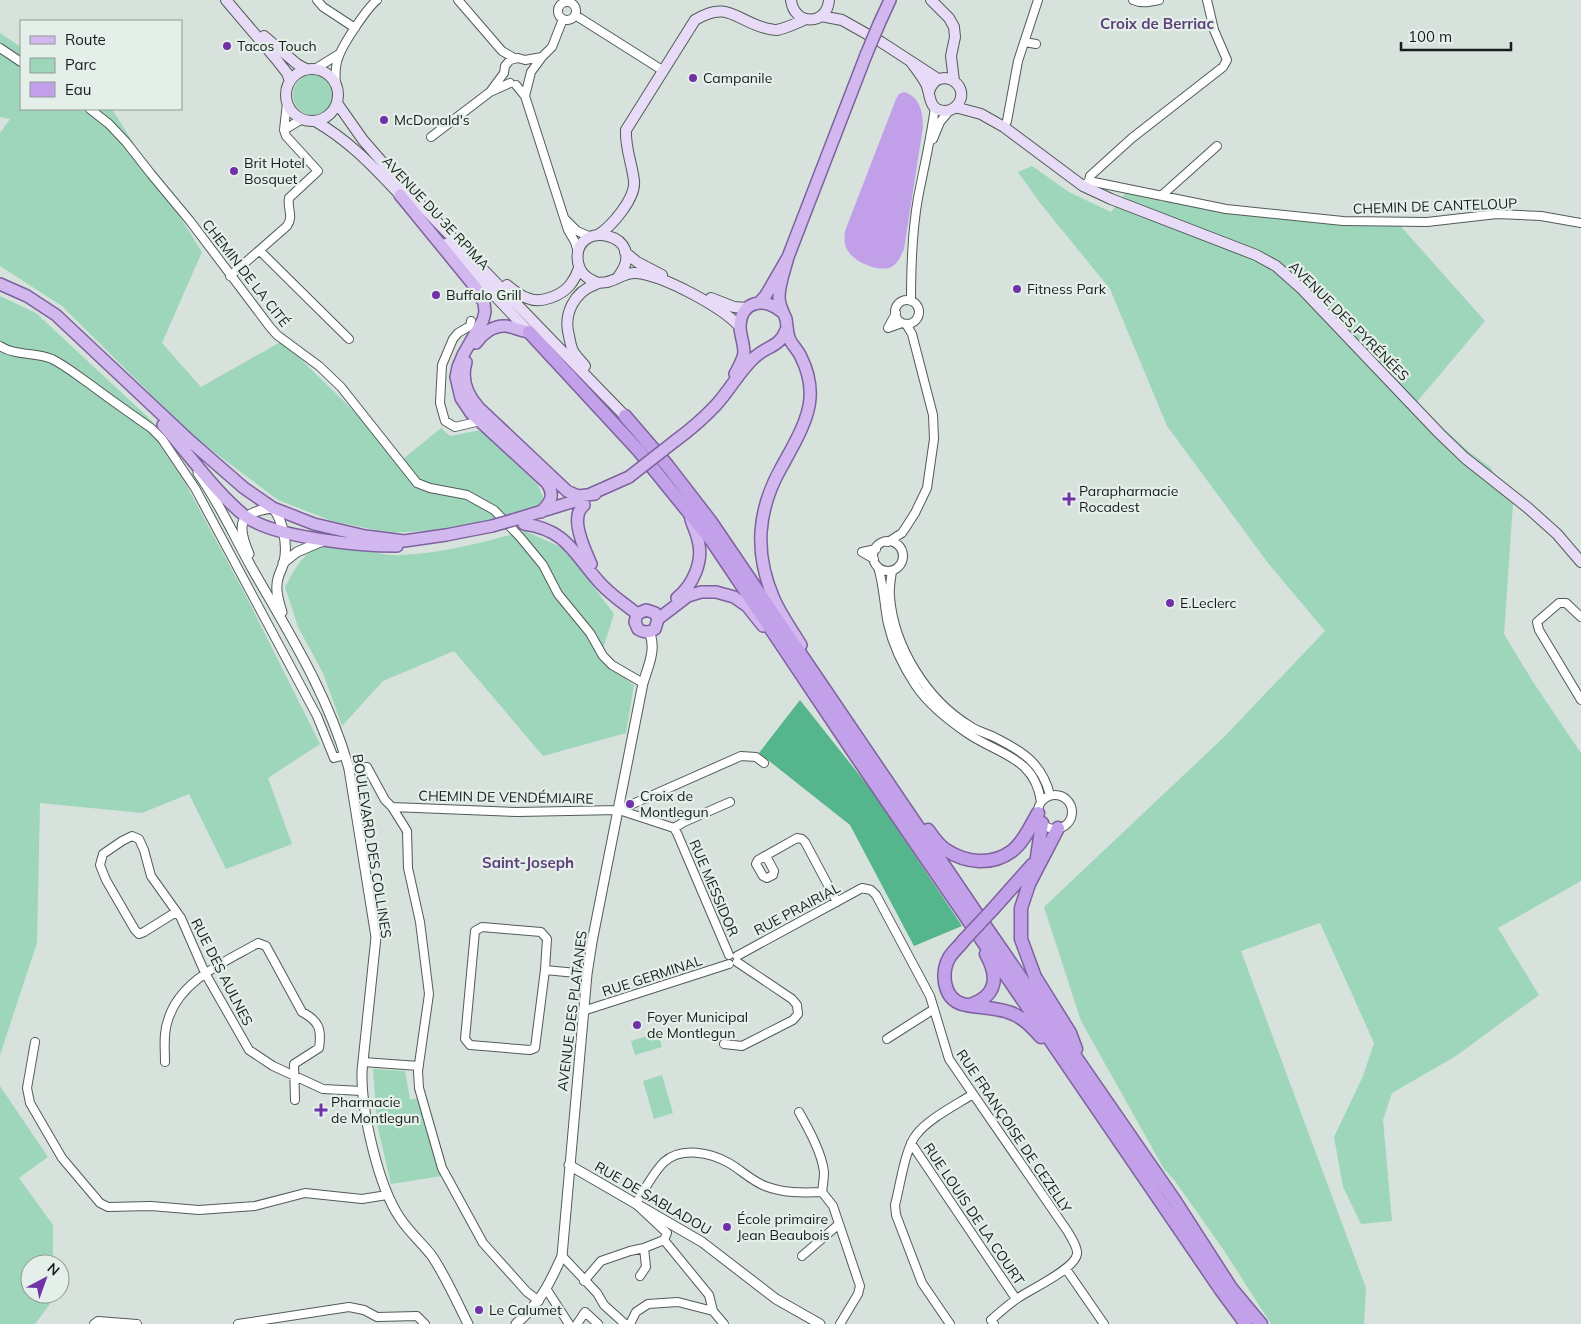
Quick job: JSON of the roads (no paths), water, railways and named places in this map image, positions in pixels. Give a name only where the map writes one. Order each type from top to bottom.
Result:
[{"type":"highway","points":[[529,332],[639,450],[712,541],[852,750],[1246,1324]]},
{"type":"highway","points":[[625,416],[668,465],[711,522],[900,802],[1174,1201],[1231,1288],[1261,1324]]},
{"type":"highway","points":[[900,802],[912,811],[945,850],[963,859],[979,862],[995,860],[1012,851],[1026,835],[1040,813]]},
{"type":"highway","points":[[1037,857],[1042,836],[1040,813]]},
{"type":"highway","points":[[1058,828],[1026,892],[1021,908],[1020,939],[1034,977],[1070,1032],[1086,1072]]},
{"type":"highway","points":[[1050,844],[950,958],[945,970],[944,981],[948,993],[959,1003],[1008,1012],[1032,1027],[1047,1045],[1115,1144],[1162,1203]]},
{"type":"highway","points":[[942,880],[991,963],[994,977],[992,990],[984,999],[968,1006]]},
{"type":"main road","points":[[0,284],[27,296],[56,315],[244,488],[273,508],[314,524],[356,534],[404,541],[495,528],[584,505],[602,496],[629,477],[696,425],[754,358],[765,349],[778,344],[783,338],[786,330],[786,321],[782,312],[779,295],[788,257],[886,0]]},
{"type":"main road","points":[[878,24],[890,0]]},
{"type":"main road","points":[[931,0],[949,18],[954,28],[955,37],[951,56],[954,81]]},
{"type":"main road","points":[[598,283],[590,280],[579,268],[578,252],[583,243],[605,230],[618,216],[633,193],[635,183],[626,142],[626,130],[695,20],[705,12],[715,9],[730,10],[756,26],[776,30],[806,19],[814,19],[821,16],[828,8],[829,1]]},
{"type":"main road","points":[[829,1],[842,20]]},
{"type":"main road","points":[[792,2],[797,13],[806,19]]},
{"type":"main road","points":[[782,28],[792,2]]},
{"type":"main road","points":[[228,3],[278,48],[310,69],[327,73],[336,84],[339,95],[337,103],[330,114],[325,118],[315,121],[302,119],[293,112],[288,103],[287,87],[290,81],[299,72],[310,69]]},
{"type":"main road","points":[[228,3],[287,73],[290,81]]},
{"type":"main road","points":[[821,16],[842,20],[881,42],[938,80]]},
{"type":"main road","points":[[910,62],[926,84],[931,103],[935,107],[945,111],[953,108],[961,98],[958,84],[949,79],[934,82],[929,92]]},
{"type":"main road","name":"AVENUE DES PYRÉNÉES","points":[[961,94],[981,114],[1004,127],[1111,199],[1256,255],[1276,266],[1302,289],[1446,440],[1465,458],[1528,508],[1550,528],[1581,562]]},
{"type":"main road","name":"AVENUE DU 3E RPIMA","points":[[337,103],[363,140],[410,194],[445,230]]},
{"type":"main road","name":"AVENUE DES PYRÉNÉES","points":[[953,108],[981,114]]},
{"type":"main road","name":"AVENUE DU 3E RPIMA","points":[[315,121],[335,132],[363,155],[529,332]]},
{"type":"main road","points":[[400,195],[476,288],[484,303],[484,320],[462,355],[456,377],[461,398],[547,483],[552,497],[549,504],[541,512]]},
{"type":"main road","points":[[618,216],[616,228],[618,241],[625,252],[636,262],[684,287],[734,307],[747,308],[766,296],[788,257]]},
{"type":"main road","points":[[445,230],[516,293],[529,299],[542,300],[570,286],[579,268]]},
{"type":"main road","points":[[445,230],[625,416]]},
{"type":"main road","points":[[594,236],[609,235],[618,241]]},
{"type":"main road","points":[[618,277],[626,261],[625,252]]},
{"type":"main road","points":[[625,416],[615,398],[572,350],[567,331],[566,315],[580,293],[589,287],[635,273],[654,277],[712,304],[730,316],[752,346],[765,349]]},
{"type":"main road","points":[[759,302],[776,306],[782,312]]},
{"type":"main road","points":[[730,388],[744,356],[741,332],[742,316],[747,308]]},
{"type":"main road","points":[[529,332],[505,326],[494,328],[482,335],[468,355],[465,364],[466,385],[478,414],[516,442],[567,492],[578,496],[595,494]]},
{"type":"main road","points":[[786,330],[790,340],[801,356],[808,376],[810,398],[806,415],[794,445],[778,473],[767,499],[761,523],[760,542],[764,572],[775,600],[839,712]]},
{"type":"main road","points":[[125,380],[226,497],[246,516],[283,531],[325,540],[376,546],[413,546],[446,543],[495,528]]},
{"type":"main road","points":[[518,523],[541,512],[595,494],[629,477]]},
{"type":"main road","points":[[584,505],[578,513],[577,522],[586,553],[600,584]]},
{"type":"main road","points":[[655,615],[684,592],[697,570],[700,552],[699,544],[691,524],[690,514]]},
{"type":"main road","points":[[518,523],[539,526],[561,539],[575,550],[600,584],[637,614]]},
{"type":"main road","points":[[655,615],[688,596],[701,592],[716,592],[734,597],[747,606],[810,697],[852,750]]},
{"type":"main road","points":[[637,614],[646,610],[655,615]]},
{"type":"main road","points":[[637,614],[635,622],[638,629],[649,632],[657,626],[655,615]]},
{"type":"street","points":[[317,0],[323,7],[355,28]]},
{"type":"street","points":[[336,84],[336,66],[339,54],[355,28],[377,0]]},
{"type":"street","points":[[458,0],[510,61]]},
{"type":"street","points":[[1004,127],[1007,122],[1018,61],[1038,0]]},
{"type":"street","points":[[1133,0],[1139,3],[1159,0]]},
{"type":"street","points":[[1086,183],[1090,176],[1132,138],[1223,67],[1227,60],[1214,30],[1207,0]]},
{"type":"street","points":[[562,2],[571,2],[576,8],[575,15],[568,20],[563,19],[560,17],[557,9],[562,2]]},
{"type":"street","points":[[575,15],[662,70]]},
{"type":"street","points":[[490,92],[513,84],[524,83],[542,57],[552,47],[563,19]]},
{"type":"street","points":[[1024,42],[1036,44]]},
{"type":"street","points":[[0,48],[20,61]]},
{"type":"street","points":[[310,69],[339,54]]},
{"type":"street","points":[[510,61],[542,57]]},
{"type":"street","points":[[525,60],[530,66],[530,76],[525,96]]},
{"type":"street","points":[[431,137],[490,92],[510,61]]},
{"type":"street","points":[[504,73],[506,78],[525,96],[563,217],[578,252]]},
{"type":"street","points":[[230,276],[260,251],[290,221],[289,198],[318,170],[286,136],[284,130],[288,103]]},
{"type":"street","points":[[908,301],[918,199],[929,148],[935,107]]},
{"type":"street","points":[[929,148],[940,122],[953,108]]},
{"type":"street","name":"CHEMIN DE LA CITÉ","points":[[91,110],[109,124],[126,142],[190,221],[230,276],[277,335],[319,366],[341,387],[417,483],[430,488],[466,495],[494,510],[543,564],[558,594],[590,633],[603,656],[612,664],[643,683]]},
{"type":"street","points":[[284,130],[302,119]]},
{"type":"street","points":[[1161,196],[1217,146]]},
{"type":"street","name":"CHEMIN DE CANTELOUP","points":[[1086,183],[1226,209],[1343,221],[1428,222],[1497,214],[1541,216],[1581,223]]},
{"type":"street","points":[[563,217],[577,231],[594,236]]},
{"type":"street","points":[[260,251],[349,338]]},
{"type":"street","points":[[908,301],[919,310],[918,317],[907,323],[888,328],[898,306],[908,301]]},
{"type":"street","points":[[888,542],[902,533],[915,513],[927,488],[934,438],[933,415],[912,334],[907,323],[896,313]]},
{"type":"street","points":[[458,428],[445,421],[440,403],[442,365],[453,339],[470,326],[471,322]]},
{"type":"street","points":[[0,346],[6,350],[31,353],[51,359],[67,367],[151,428],[162,439],[195,488],[317,716],[334,758],[345,755]]},
{"type":"street","points":[[458,428],[478,414]]},
{"type":"street","points":[[458,428],[478,414]]},
{"type":"street","points":[[164,426],[202,478],[286,628]]},
{"type":"street","points":[[253,571],[253,563],[242,533],[242,525],[246,516],[257,510],[273,508],[278,515],[283,531],[285,553],[284,563],[279,573],[277,591],[286,628]]},
{"type":"street","points":[[878,567],[883,570],[892,570],[896,569],[902,562],[900,548],[902,533]]},
{"type":"street","points":[[284,563],[297,552],[325,540]]},
{"type":"street","points":[[900,548],[893,543],[883,542],[876,549],[862,552],[874,559],[878,567],[883,582],[888,626],[896,649],[917,687],[941,714],[968,734],[1017,760],[1031,774],[1039,788],[1040,813],[1052,828],[1058,828],[1069,822],[1072,817],[1071,805],[1065,797],[1055,794],[1050,795]]},
{"type":"street","points":[[874,559],[876,549]]},
{"type":"street","points":[[892,570],[889,594],[899,638],[911,662],[929,690],[951,712],[970,726],[1021,752],[1038,767],[1047,783],[1050,795],[1040,813]]},
{"type":"street","points":[[1581,618],[1566,603],[1559,603],[1537,622],[1539,630],[1581,699]]},
{"type":"street","name":"BOULEVARD DES COLLINES","points":[[286,628],[326,703],[349,769],[376,937],[370,1010],[363,1062],[362,1091],[370,1136],[387,1195],[400,1219],[432,1257],[468,1324]]},
{"type":"street","name":"AVENUE DES PLATANES","points":[[519,1323],[547,1290],[562,1256],[587,974],[643,683],[652,652],[649,632]]},
{"type":"street","points":[[619,810],[741,756],[756,757],[764,763]]},
{"type":"street","points":[[349,769],[367,767],[385,800],[392,807],[407,831],[408,868],[420,922],[429,994],[418,1066],[419,1088],[442,1168],[483,1242],[527,1292],[539,1301]]},
{"type":"street","points":[[674,828],[730,802]]},
{"type":"street","name":"CHEMIN DE VENDÉMIAIRE","points":[[392,807],[517,812],[619,810]]},
{"type":"street","name":"RUE MESSIDOR","points":[[619,810],[674,828],[733,959]]},
{"type":"street","name":"RUE DES AULNES","points":[[176,912],[139,934],[106,880],[100,865],[103,854],[132,836],[139,839],[151,876],[176,912],[188,931],[205,973],[249,1050],[273,1066],[323,1089],[362,1091]]},
{"type":"street","points":[[766,856],[797,838],[802,839],[837,902]]},
{"type":"street","name":"RUE PRAIRIAL","points":[[733,959],[862,888],[871,890]]},
{"type":"street","name":"RUE FRANÇOISE DE CEZELLY","points":[[871,890],[876,895],[930,996],[948,1059],[1068,1232],[1076,1247],[1077,1254],[1073,1262],[1066,1269]]},
{"type":"street","points":[[482,927],[541,932],[547,939],[545,970],[535,1048],[530,1050],[470,1045],[465,1039],[475,931],[482,927]]},
{"type":"street","points":[[165,1062],[164,1037],[168,1020],[174,1006],[183,994],[205,973],[258,943],[266,946],[302,1012],[312,1017],[319,1027],[321,1035],[319,1048],[294,1064],[295,1100]]},
{"type":"street","points":[[724,1044],[742,1046],[793,1020],[798,1014],[797,1005],[792,999],[733,959]]},
{"type":"street","name":"RUE GERMINAL","points":[[583,1011],[733,959]]},
{"type":"street","points":[[545,970],[587,974]]},
{"type":"street","points":[[887,1039],[934,1009]]},
{"type":"street","points":[[35,1042],[27,1088],[30,1103],[62,1158],[100,1203],[108,1206],[151,1206],[199,1210],[255,1206],[305,1194],[362,1199],[387,1195]]},
{"type":"street","points":[[363,1062],[418,1066]]},
{"type":"street","points":[[950,1324],[922,1283],[896,1215],[895,1205],[911,1143],[917,1133],[973,1094]]},
{"type":"street","points":[[799,1112],[808,1128],[824,1172],[822,1192],[833,1206],[860,1286],[858,1294],[840,1324]]},
{"type":"street","name":"RUE LOUIS DE LA COURT","points":[[911,1143],[1016,1299]]},
{"type":"street","points":[[584,1280],[601,1261],[664,1240],[667,1233],[636,1204],[663,1163],[678,1155],[696,1152],[707,1153],[727,1162],[763,1185],[794,1193],[822,1192]]},
{"type":"street","name":"RUE DE SABLADOU","points":[[569,1165],[702,1242],[776,1299],[820,1324]]},
{"type":"street","points":[[802,1256],[839,1224]]},
{"type":"street","points":[[664,1240],[709,1295],[713,1311],[724,1324]]},
{"type":"street","points":[[640,1276],[646,1266],[644,1248]]},
{"type":"street","points":[[562,1256],[597,1293],[604,1305],[614,1316],[625,1324]]},
{"type":"street","points":[[983,1324],[993,1322],[1016,1299],[1066,1269],[1104,1324]]},
{"type":"street","points":[[547,1290],[569,1324]]},
{"type":"street","points":[[630,1324],[636,1312],[648,1304],[678,1302],[713,1311]]},
{"type":"street","points":[[238,1324],[349,1307],[364,1310],[377,1317],[417,1316],[425,1324]]},
{"type":"street","points":[[577,1324],[585,1312],[598,1324]]},
{"type":"street","points":[[94,1324],[98,1321],[137,1324]]},
{"type":"water","points":[[904,92],[914,97],[917,101],[923,127],[904,249],[893,266],[882,269],[875,268],[862,263],[851,255],[845,244],[845,231],[896,99],[899,94]]},
{"type":"place","name":"Tacos Touch","points":[[227,46]]},
{"type":"place","name":"Campanile","points":[[693,78]]},
{"type":"place","name":"McDonald's","points":[[384,120]]},
{"type":"place","name":"Brit Hotel Bosquet","points":[[234,171]]},
{"type":"place","name":"Fitness Park","points":[[1017,289]]},
{"type":"place","name":"Buffalo Grill","points":[[436,295]]},
{"type":"place","name":"Parapharmacie Rocadest","points":[[1069,499]]},
{"type":"place","name":"E.Leclerc","points":[[1170,603]]},
{"type":"place","name":"Croix de Montlegun","points":[[630,804]]},
{"type":"place","name":"Foyer Municipal de Montlegun","points":[[637,1025]]},
{"type":"place","name":"Pharmacie de Montlegun","points":[[321,1110]]},
{"type":"place","name":"École primaire Jean Beaubois","points":[[727,1227]]},
{"type":"place","name":"Le Calumet","points":[[479,1310]]},
{"type":"district","name":"Croix de Berriac","points":[[1157,24]]},
{"type":"district","name":"Saint-Joseph","points":[[528,863]]}]
